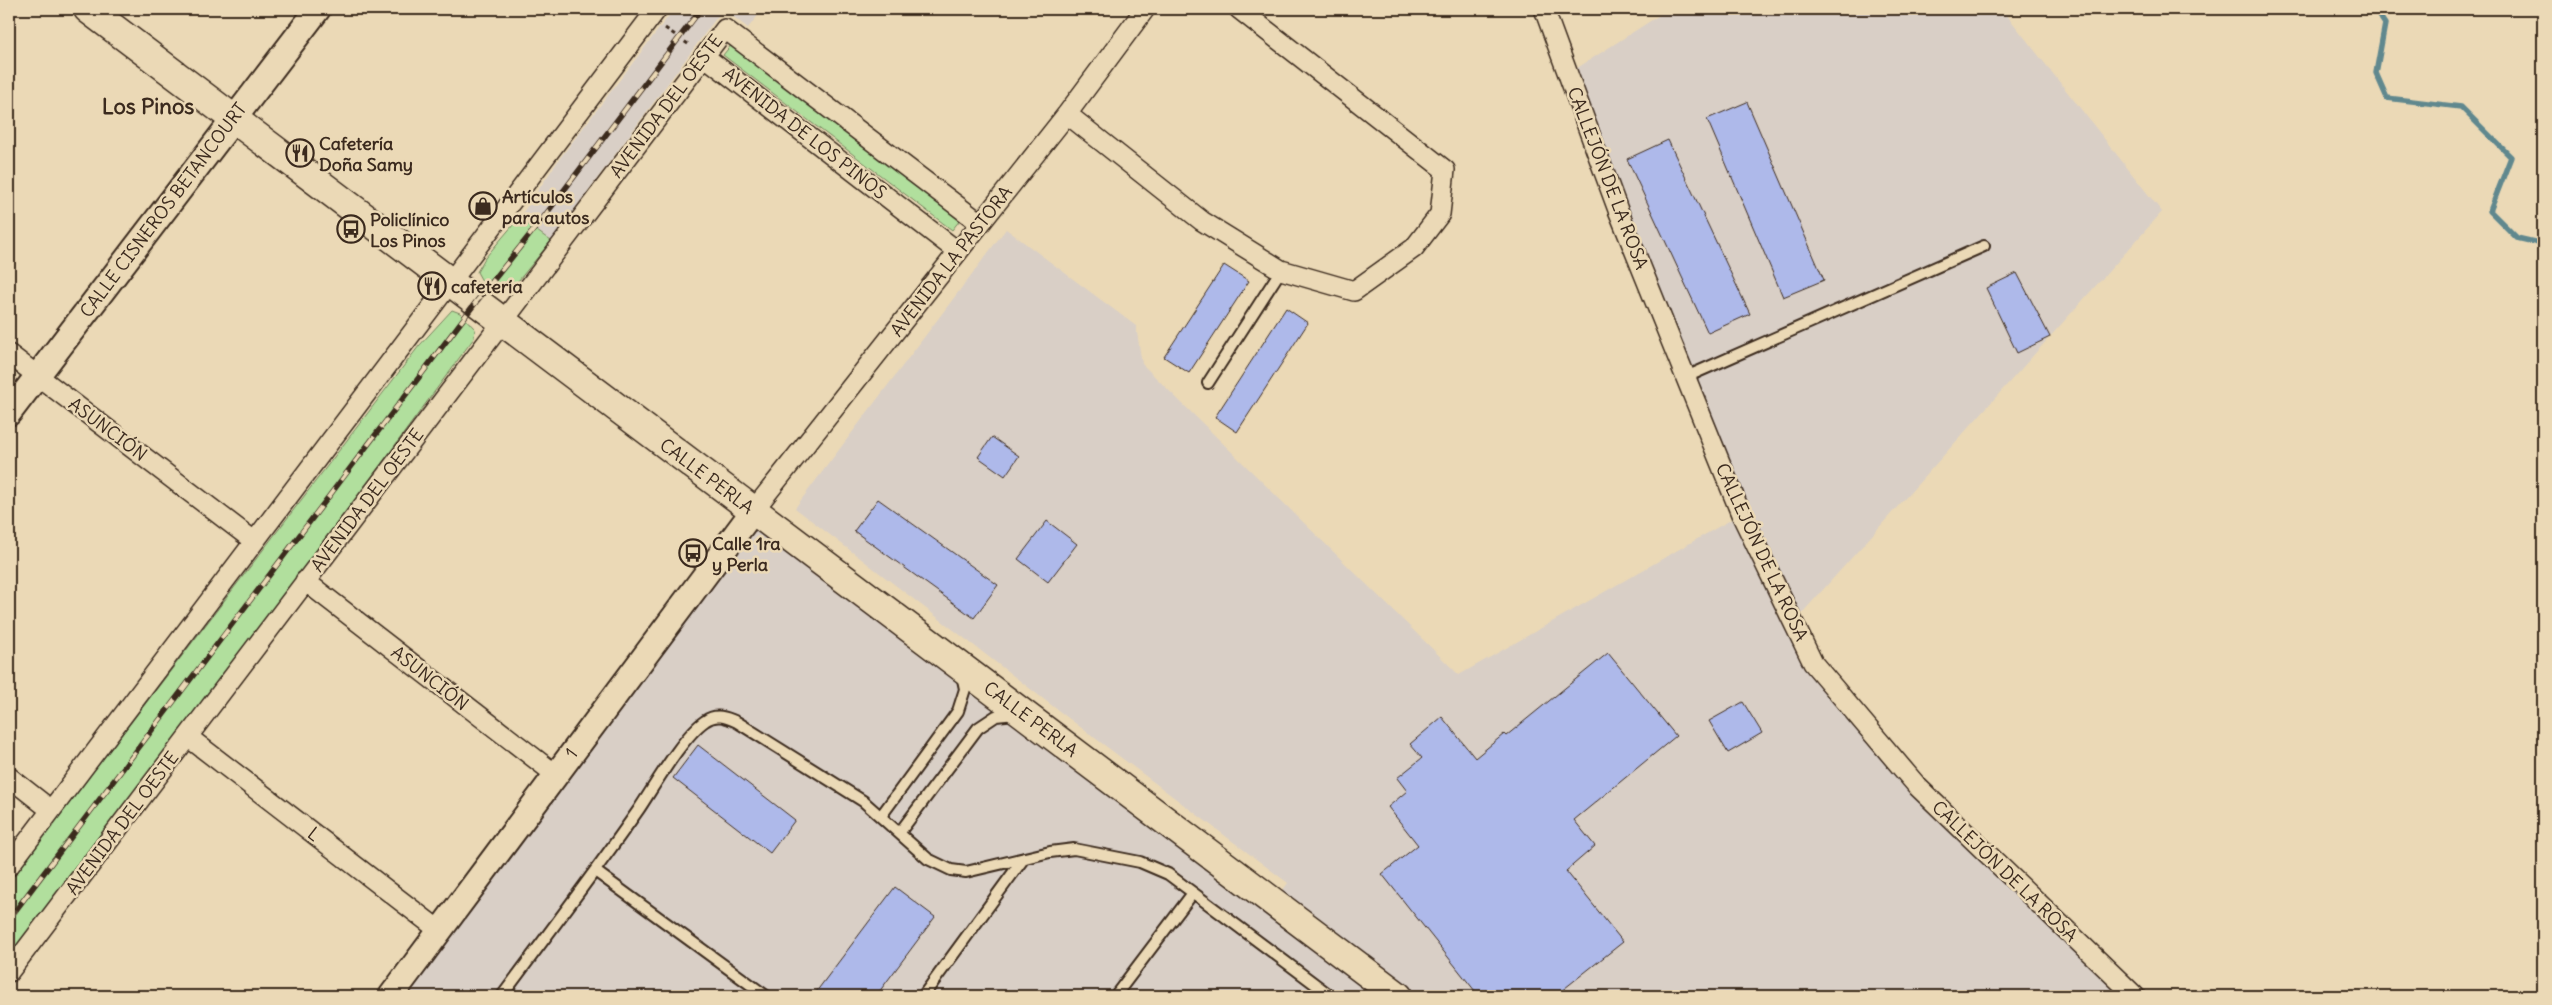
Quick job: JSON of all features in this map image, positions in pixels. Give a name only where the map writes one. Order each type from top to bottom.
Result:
[{"type":"main road","name":"CALLE PERLA","points":[[88,9],[502,323],[949,655],[1026,716],[1398,996]]},
{"type":"street","name":"CALLE CISNEROS BETANCOURT","points":[[9,413],[318,9]]},
{"type":"street","name":"AVENIDA LA PASTORA","points":[[753,511],[1067,114],[1145,9]]},
{"type":"street","points":[[1067,114],[1202,221],[1281,270],[1354,291],[1414,248],[1440,214],[1445,170],[1239,9]]},
{"type":"street","name":"CALLEJÓN DE LA ROSA","points":[[1544,9],[1618,210],[1741,514],[1813,663],[1918,787],[2135,996]]},
{"type":"street","points":[[9,866],[450,282],[649,12]]},
{"type":"street","name":"AVENIDA DEL OESTE","points":[[9,972],[725,29]]},
{"type":"street","name":"AVENIDA DE LOS PINOS","points":[[725,29],[980,223]]},
{"type":"street","name":"AVENIDA DE LOS PINOS","points":[[704,56],[957,251]]},
{"type":"street","name":"ASUNCIÓN","points":[[9,354],[254,541]]},
{"type":"street","name":"1","points":[[391,996],[753,511]]},
{"type":"street","name":"ASUNCIÓN","points":[[305,581],[555,774]]},
{"type":"street","name":"L","points":[[188,737],[440,931]]},
{"type":"street","points":[[9,778],[51,810]]},
{"type":"lane","points":[[1686,377],[1984,246]]},
{"type":"lane","points":[[1208,383],[1281,270]]},
{"type":"lane","points":[[881,816],[951,721],[963,701],[965,689],[963,677],[949,655]]},
{"type":"lane","points":[[900,832],[978,728],[996,716],[1015,714],[1026,716]]},
{"type":"lane","points":[[502,996],[595,871],[686,740],[696,728],[712,716],[723,716],[737,722],[822,775],[881,816],[928,859],[951,870],[966,872],[1024,858],[1074,850],[1118,856],[1140,862],[1168,874],[1332,996]]},
{"type":"lane","points":[[923,996],[1024,858]]},
{"type":"lane","points":[[595,871],[766,996]]},
{"type":"lane","points":[[1115,996],[1193,893]]},
{"type":"path","name":"AVENIDA DE LOS PINOS","points":[[649,12],[704,56]]},
{"type":"shaded area","points":[[674,9],[723,9],[551,241],[519,218],[560,158]]},
{"type":"shaded area","points":[[723,9],[763,9],[748,28]]},
{"type":"shaded area","points":[[1669,9],[2002,9],[2162,212],[1794,622],[1918,787],[2135,996],[391,996],[753,511],[1274,902],[1288,883],[1063,714],[795,508],[1006,229],[1136,326],[1142,364],[1459,675],[1741,514],[1568,74]]},
{"type":"green space","points":[[732,44],[960,220],[952,230],[723,55]]},
{"type":"green space","points":[[519,218],[551,241],[514,286],[495,290],[482,281],[477,272],[485,258]]},
{"type":"green space","points":[[452,310],[460,313],[475,329],[474,338],[9,969],[9,882],[419,346]]},
{"type":"building","points":[[1747,102],[1824,280],[1783,297],[1707,119]]},
{"type":"building","points":[[1668,140],[1750,314],[1708,333],[1627,159]]},
{"type":"building","points":[[1224,265],[1249,281],[1189,373],[1164,357]]},
{"type":"building","points":[[2017,273],[2050,337],[2017,353],[1986,288]]},
{"type":"building","points":[[1286,308],[1308,323],[1237,432],[1215,417]]},
{"type":"building","points":[[992,437],[1019,456],[1005,476],[978,457]]},
{"type":"building","points":[[878,499],[998,585],[974,618],[854,531]]},
{"type":"building","points":[[1047,521],[1077,544],[1048,582],[1018,559]]},
{"type":"building","points":[[1608,653],[1676,736],[1574,820],[1595,846],[1566,871],[1623,942],[1555,996],[1479,996],[1382,874],[1418,845],[1388,807],[1407,791],[1397,778],[1422,758],[1410,744],[1442,717],[1475,758],[1504,734],[1506,736]]},
{"type":"building","points":[[1743,702],[1762,733],[1728,753],[1709,721]]},
{"type":"building","points":[[698,745],[795,820],[770,853],[673,778]]},
{"type":"building","points":[[895,887],[935,917],[876,996],[813,996]]},
{"type":"waterway","points":[[2375,9],[2385,24],[2376,73],[2387,98],[2461,107],[2511,157],[2490,211],[2517,238],[2543,244]]},
{"type":"railway","points":[[9,919],[476,302],[540,222],[701,9]]},
{"type":"place","name":"Cafetería Doña Samy","points":[[300,153]]},
{"type":"place","name":"Artículos para autos","points":[[483,206]]},
{"type":"place","name":"Policlínico Los Pinos","points":[[351,229]]},
{"type":"place","name":"cafetería","points":[[432,286]]},
{"type":"place","name":"Calle 1ra y Perla","points":[[693,553]]},
{"type":"district","name":"Los Pinos","points":[[148,106]]}]
